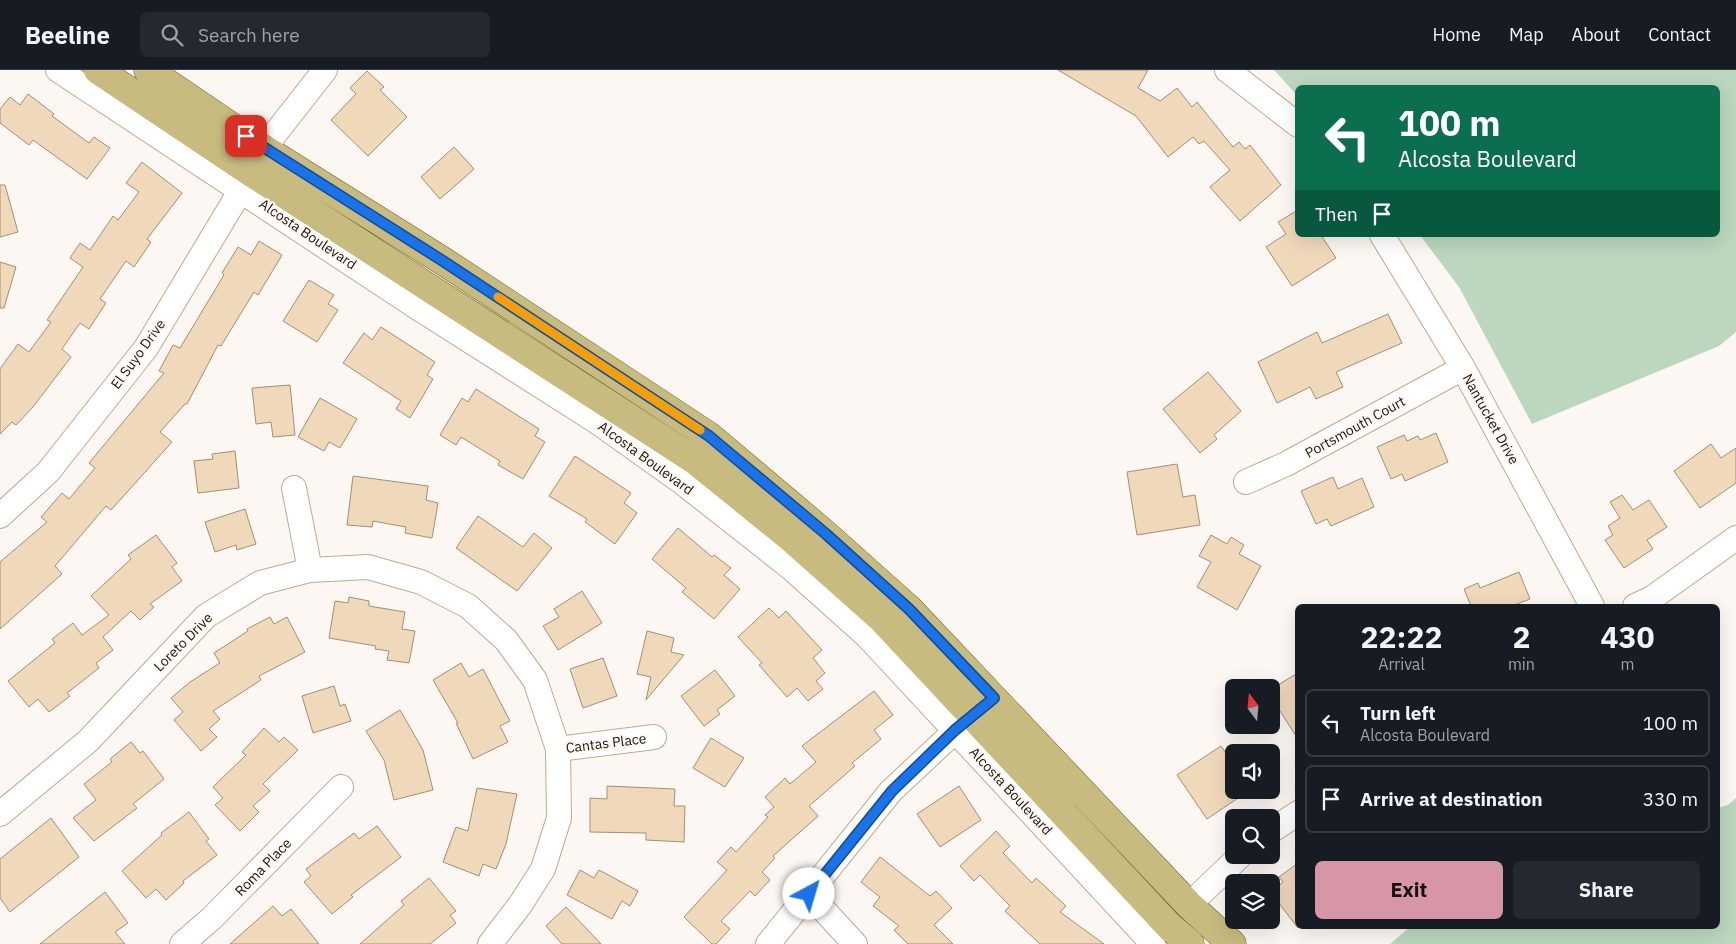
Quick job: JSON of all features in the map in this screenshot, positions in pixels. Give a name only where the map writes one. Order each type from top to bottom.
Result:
[{"type":"main road","name":"Alcosta Boulevard","points":[[98,70],[247,181],[696,461],[791,538],[881,618],[974,714],[1161,935],[1190,944]]},
{"type":"main road","name":"Alcosta Boulevard","points":[[148,70],[266,150],[443,261],[709,436],[826,534],[909,609],[974,714],[1232,944]]},
{"type":"main road","points":[[1161,935],[1189,905]]},
{"type":"street","name":"Alcosta Boulevard","points":[[58,70],[247,181]]},
{"type":"street","name":"El Suyo Drive","points":[[0,516],[48,472],[146,348],[278,130],[325,70]]},
{"type":"street","points":[[1226,70],[1295,123]]},
{"type":"street","name":"Nantucket Drive","points":[[1383,237],[1463,368],[1591,604]]},
{"type":"street","name":"Portsmouth Court","points":[[1246,482],[1286,464],[1463,368]]},
{"type":"street","points":[[294,488],[310,570]]},
{"type":"street","points":[[1639,604],[1652,598],[1736,538]]},
{"type":"street","name":"Loreto Drive","points":[[0,814],[88,741],[206,616],[260,583],[310,570],[368,567],[421,582],[468,606],[506,640],[535,680],[558,749],[559,818],[543,869],[520,905],[490,944]]},
{"type":"street","points":[[768,944],[892,791],[974,714]]},
{"type":"street","name":"Cantas Place","points":[[558,749],[654,738]]},
{"type":"street","name":"Roma Place","points":[[182,944],[212,918],[341,786]]},
{"type":"street","points":[[1280,825],[1295,815]]},
{"type":"street","points":[[1189,905],[1232,864]]},
{"type":"street","points":[[809,894],[855,944]]},
{"type":"green space","points":[[1274,70],[1736,70],[1736,332],[1719,346],[1532,424],[1459,287],[1422,237],[1720,237],[1720,85],[1295,85],[1295,93]]},
{"type":"green space","points":[[1736,798],[1736,944],[1390,944],[1408,929],[1720,929],[1720,807],[1728,805]]},
{"type":"building","points":[[1058,70],[1148,70],[1138,88],[1160,101],[1177,88],[1192,107],[1197,102],[1233,147],[1239,142],[1245,149],[1250,145],[1281,185],[1240,221],[1210,187],[1230,170],[1204,141],[1199,144],[1193,137],[1168,157],[1136,116]]},
{"type":"building","points":[[367,71],[384,87],[380,90],[407,117],[368,156],[331,120],[356,94],[350,88]]},
{"type":"building","points":[[28,94],[54,114],[52,116],[89,143],[94,137],[110,148],[87,179],[33,140],[29,145],[0,123],[0,109],[10,97],[20,105]]},
{"type":"building","points":[[454,147],[474,169],[440,199],[421,177]]},
{"type":"building","points":[[142,162],[182,193],[147,239],[151,242],[134,267],[126,261],[100,299],[106,303],[89,329],[80,323],[62,349],[71,357],[33,407],[16,425],[12,422],[0,434],[0,369],[18,344],[29,352],[51,322],[47,320],[83,267],[70,258],[80,243],[90,250],[113,216],[118,220],[139,192],[126,183]]},
{"type":"building","points":[[0,185],[5,185],[18,232],[0,237]]},
{"type":"building","points":[[1295,212],[1295,237],[1322,237],[1336,258],[1292,286],[1266,247],[1286,234],[1278,222]]},
{"type":"building","points":[[259,241],[282,255],[258,295],[254,292],[221,346],[218,345],[187,404],[160,432],[172,442],[111,510],[106,506],[55,566],[62,574],[0,629],[0,562],[47,522],[41,517],[62,493],[69,499],[95,468],[89,463],[164,373],[159,371],[173,345],[180,348],[224,275],[222,273],[238,247],[251,255]]},
{"type":"building","points":[[0,262],[16,267],[4,308],[0,308]]},
{"type":"building","points":[[309,280],[334,295],[328,304],[338,310],[317,342],[283,321]]},
{"type":"building","points":[[1388,314],[1402,343],[1336,372],[1343,387],[1316,399],[1310,387],[1277,403],[1258,362],[1317,332],[1322,343]]},
{"type":"building","points":[[381,327],[435,362],[427,375],[433,379],[410,418],[396,409],[401,401],[343,363],[364,333],[372,340]]},
{"type":"building","points":[[1208,372],[1241,411],[1214,435],[1217,439],[1200,453],[1163,409]]},
{"type":"building","points":[[290,385],[295,435],[273,437],[271,422],[256,424],[252,388]]},
{"type":"building","points":[[476,389],[539,429],[535,436],[545,442],[523,479],[498,465],[500,461],[461,437],[456,445],[440,435],[462,398],[468,402]]},
{"type":"building","points":[[320,398],[357,419],[340,448],[329,442],[324,451],[298,437]]},
{"type":"building","points":[[1436,433],[1448,462],[1405,481],[1402,474],[1391,479],[1377,447],[1404,435],[1407,441],[1418,436],[1420,440]]},
{"type":"building","points":[[1711,444],[1721,458],[1736,448],[1736,483],[1700,508],[1674,471]]},
{"type":"building","points":[[235,451],[239,488],[198,493],[194,461],[213,459],[212,454]]},
{"type":"building","points":[[575,456],[631,493],[624,503],[637,513],[615,544],[585,522],[587,519],[549,496]]},
{"type":"building","points":[[1177,464],[1183,497],[1195,495],[1200,525],[1137,535],[1127,472]]},
{"type":"building","points":[[353,476],[428,486],[426,500],[438,503],[432,538],[405,533],[406,527],[373,521],[372,527],[347,525]]},
{"type":"building","points":[[1333,477],[1338,489],[1362,478],[1374,507],[1331,526],[1327,519],[1316,524],[1301,491]]},
{"type":"building","points":[[1622,495],[1633,510],[1649,500],[1667,527],[1647,540],[1653,549],[1624,568],[1605,540],[1613,535],[1608,526],[1620,518],[1610,502]]},
{"type":"building","points":[[245,509],[256,544],[237,550],[236,545],[215,552],[205,522]]},
{"type":"building","points":[[478,516],[523,547],[534,533],[552,548],[517,591],[456,548]]},
{"type":"building","points":[[678,528],[712,557],[714,555],[731,568],[724,575],[740,589],[714,619],[682,592],[686,588],[652,559]]},
{"type":"building","points":[[156,535],[177,563],[172,567],[182,581],[150,604],[154,607],[140,620],[131,611],[103,637],[113,650],[96,663],[99,668],[67,693],[70,696],[49,712],[38,699],[29,707],[8,681],[55,643],[52,639],[73,623],[82,635],[109,615],[91,596],[131,559],[128,555]]},
{"type":"building","points":[[1211,535],[1227,544],[1231,537],[1244,545],[1239,554],[1261,566],[1237,610],[1197,587],[1211,562],[1199,556]]},
{"type":"building","points":[[1519,572],[1530,599],[1517,604],[1470,604],[1464,589],[1478,583],[1480,588]]},
{"type":"building","points":[[582,591],[602,623],[558,650],[543,626],[559,617],[554,609]]},
{"type":"building","points":[[349,597],[369,601],[369,606],[405,612],[402,629],[415,631],[409,663],[387,660],[389,651],[375,649],[376,646],[329,638],[335,601],[348,603]]},
{"type":"building","points":[[769,608],[779,618],[786,611],[822,650],[813,658],[825,673],[816,681],[823,689],[808,701],[797,688],[787,697],[759,665],[762,663],[738,637]]},
{"type":"building","points":[[270,617],[274,624],[287,617],[305,652],[259,676],[261,680],[213,711],[220,719],[209,729],[217,737],[201,751],[174,720],[183,712],[171,698],[190,682],[220,663],[214,653],[248,631],[247,629]]},
{"type":"building","points":[[647,631],[674,638],[671,652],[684,655],[646,700],[651,677],[637,674]]},
{"type":"building","points":[[603,658],[617,696],[583,708],[570,669]]},
{"type":"building","points":[[461,663],[469,677],[483,669],[510,721],[500,726],[508,742],[473,759],[456,723],[458,723],[433,680]]},
{"type":"building","points":[[715,670],[735,696],[717,710],[720,714],[704,726],[681,696]]},
{"type":"building","points":[[1295,675],[1295,734],[1280,711],[1280,684]]},
{"type":"building","points":[[334,686],[340,706],[345,704],[351,721],[313,733],[302,696]]},
{"type":"building","points":[[874,691],[893,715],[874,730],[881,739],[852,763],[855,766],[809,806],[818,816],[773,856],[775,858],[762,872],[770,880],[755,896],[750,891],[721,921],[730,929],[716,944],[712,944],[684,917],[727,870],[717,862],[731,847],[736,852],[768,817],[765,815],[774,807],[765,797],[785,778],[790,784],[816,762],[802,746]]},
{"type":"building","points":[[400,710],[423,750],[433,790],[394,800],[384,760],[366,731]]},
{"type":"building","points":[[264,728],[279,742],[284,737],[298,750],[263,784],[270,791],[253,806],[259,812],[240,831],[215,805],[223,798],[213,787],[246,755],[242,752]]},
{"type":"building","points":[[711,738],[744,758],[725,787],[693,768]]},
{"type":"building","points":[[131,742],[140,753],[143,751],[164,779],[133,804],[137,808],[94,841],[73,818],[96,800],[84,784],[112,762],[110,759]]},
{"type":"building","points":[[1221,746],[1225,752],[1225,799],[1237,799],[1207,819],[1177,775]]},
{"type":"building","points":[[607,786],[675,789],[674,806],[685,806],[684,842],[646,840],[646,833],[590,832],[590,798],[607,799]]},
{"type":"building","points":[[959,786],[981,820],[940,847],[917,814]]},
{"type":"building","points":[[477,788],[517,794],[506,844],[496,869],[483,864],[479,876],[443,862],[456,827],[468,831]]},
{"type":"building","points":[[189,812],[209,839],[206,841],[217,855],[183,881],[184,883],[166,900],[156,889],[146,898],[122,871],[162,835],[161,833]]},
{"type":"building","points":[[51,818],[79,857],[10,912],[0,898],[0,859]]},
{"type":"building","points":[[377,826],[401,857],[351,895],[353,897],[332,914],[304,882],[311,876],[306,869],[354,833],[359,839]]},
{"type":"building","points":[[996,831],[1010,846],[1003,853],[1032,883],[1036,878],[1066,906],[1060,912],[1104,944],[1040,944],[1005,911],[1010,906],[980,875],[974,881],[960,866]]},
{"type":"building","points":[[880,857],[930,896],[936,891],[952,908],[934,925],[953,944],[908,944],[894,930],[899,926],[873,906],[880,897],[861,882]]},
{"type":"building","points":[[1295,865],[1295,924],[1280,905],[1280,885],[1283,882],[1280,876]]},
{"type":"building","points":[[580,870],[594,878],[599,870],[638,891],[630,906],[622,901],[612,919],[567,895]]},
{"type":"building","points":[[429,878],[456,911],[450,915],[456,923],[430,944],[360,944],[404,905],[401,901]]},
{"type":"building","points":[[105,892],[128,923],[115,932],[125,944],[40,944]]},
{"type":"building","points":[[273,906],[282,916],[291,909],[319,944],[230,944]]},
{"type":"building","points":[[566,907],[601,944],[562,944],[546,926]]},
{"type":"slow traffic","points":[[498,297],[700,430]]},
{"type":"route","points":[[246,136],[443,261],[709,436],[826,534],[909,609],[994,698],[955,730],[892,791],[809,894]]}]
